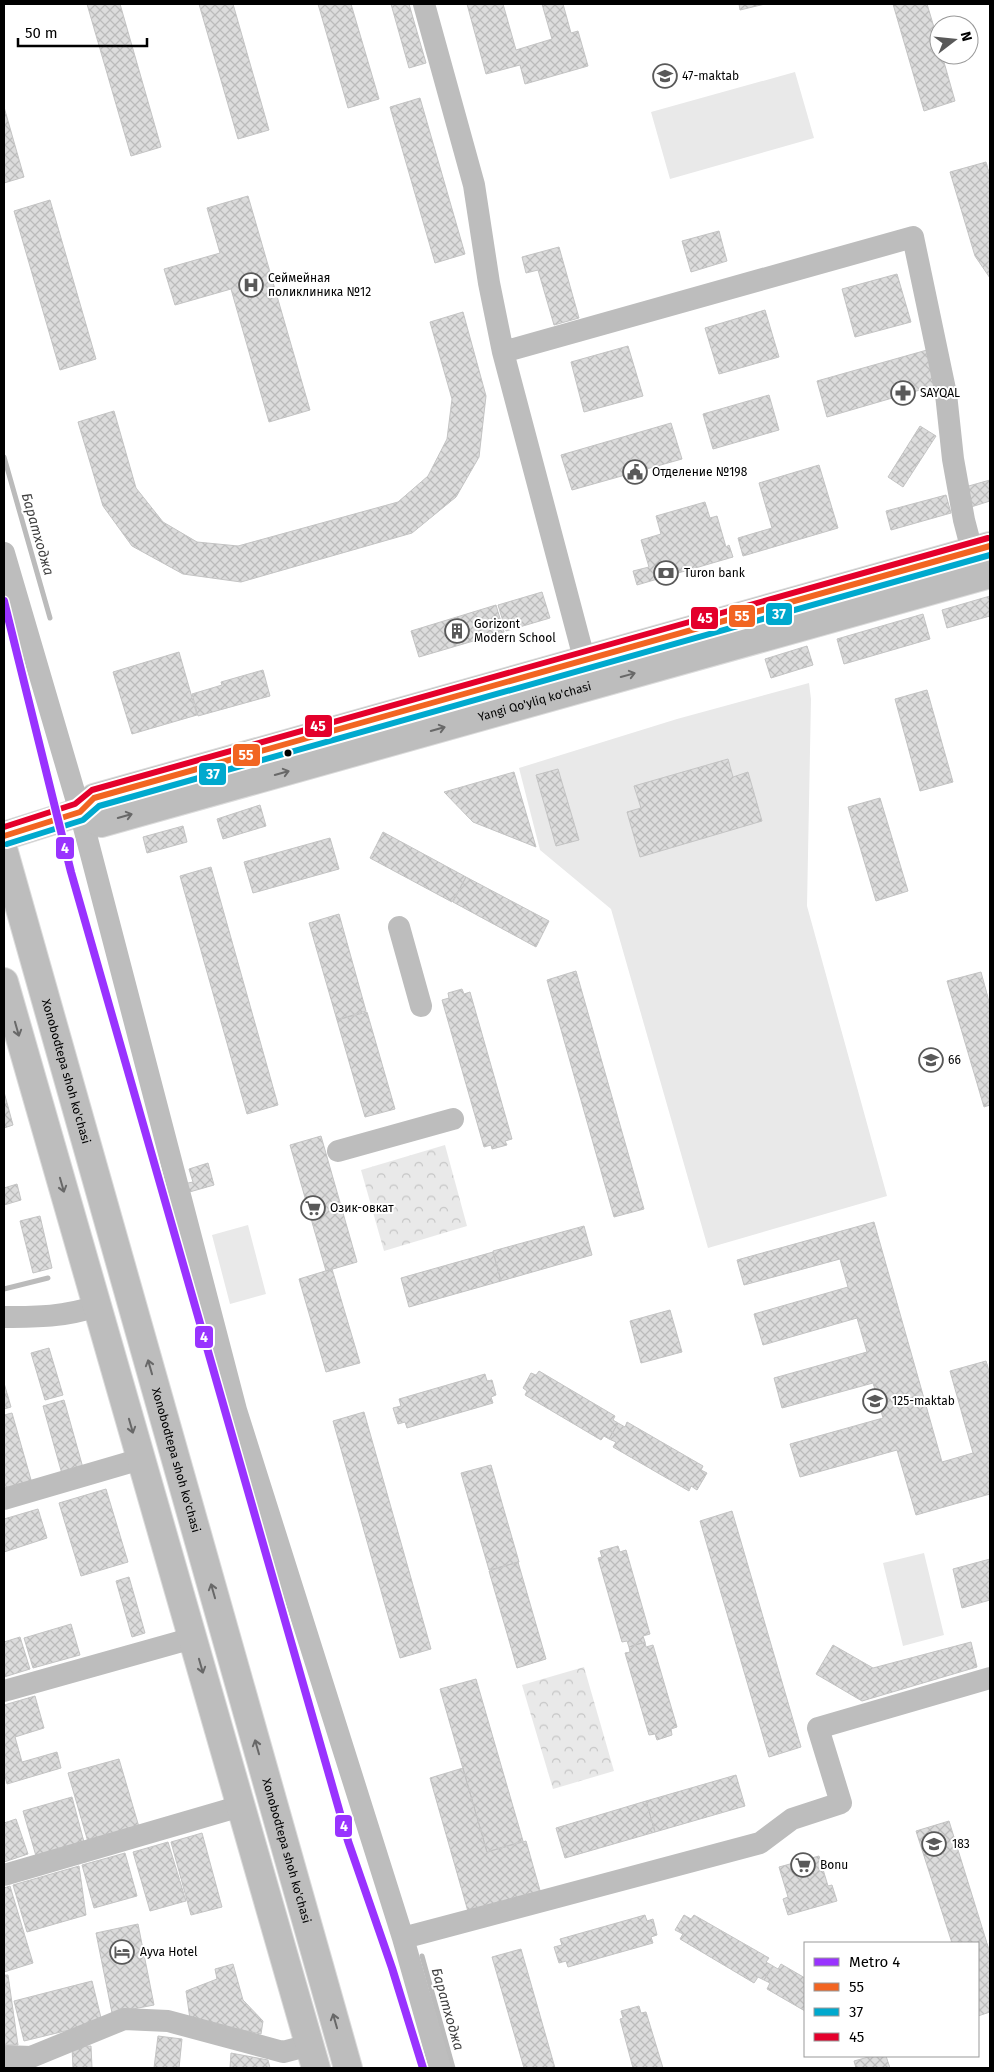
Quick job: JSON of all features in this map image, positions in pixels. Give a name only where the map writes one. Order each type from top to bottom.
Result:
[{"type":"main road","name":"Yangi Qo'yliq ko'chasi","points":[[588,673],[981,549]]},
{"type":"main road","name":"Yangi Qo'yliq ko'chasi","points":[[4,836],[80,812],[94,798],[588,673],[984,576]]},
{"type":"main road","name":"Xonobodtepa shoh ko'chasi","points":[[4,852],[348,2068]]},
{"type":"main road","points":[[4,982],[313,2057]]},
{"type":"street","points":[[424,4],[474,185],[489,284],[502,352],[588,673]]},
{"type":"street","points":[[502,352],[913,237],[946,394],[954,459],[981,549],[984,576]]},
{"type":"street","points":[[4,553],[80,812],[236,1410],[414,1935],[440,2068]]},
{"type":"street","points":[[399,927],[421,1006]]},
{"type":"street","points":[[338,1151],[453,1119]]},
{"type":"street","points":[[4,1317],[48,1317],[97,1306]]},
{"type":"street","points":[[4,1499],[141,1459]]},
{"type":"street","points":[[4,1691],[193,1638]]},
{"type":"street","points":[[414,1935],[760,1843],[792,1819],[841,1803],[818,1728],[990,1678]]},
{"type":"street","points":[[4,1875],[241,1806]]},
{"type":"street","points":[[4,2056],[31,2056],[124,2019],[168,2022],[283,2052],[313,2057]]},
{"type":"green space","points":[[795,72],[814,138],[670,179],[651,112]]},
{"type":"green space","points":[[809,683],[811,699],[807,906],[887,1196],[708,1248],[611,909],[540,850],[519,768],[677,719]]},
{"type":"green space","points":[[445,1145],[467,1226],[384,1251],[361,1170]]},
{"type":"green space","points":[[248,1225],[266,1294],[230,1304],[212,1235]]},
{"type":"green space","points":[[924,1553],[944,1635],[903,1646],[883,1563]]},
{"type":"green space","points":[[584,1667],[614,1771],[553,1789],[522,1685]]},
{"type":"building","points":[[87,4],[120,4],[161,147],[131,156]]},
{"type":"building","points":[[199,4],[233,4],[269,130],[238,139]]},
{"type":"building","points":[[318,4],[351,4],[379,99],[348,108]]},
{"type":"building","points":[[391,4],[409,4],[426,63],[409,68]]},
{"type":"building","points":[[467,4],[503,4],[516,50],[552,39],[542,4],[563,4],[571,33],[578,31],[588,66],[525,84],[520,65],[486,74]]},
{"type":"building","points":[[739,4],[765,4],[740,10]]},
{"type":"building","points":[[893,4],[927,4],[930,15],[929,65],[945,65],[955,101],[924,111]]},
{"type":"building","points":[[420,98],[465,254],[435,263],[390,107]]},
{"type":"building","points":[[4,107],[24,177],[4,183]]},
{"type":"building","points":[[986,162],[990,176],[990,278],[975,256],[950,172]]},
{"type":"building","points":[[248,196],[310,410],[269,422],[231,289],[175,305],[164,269],[220,253],[207,208]]},
{"type":"building","points":[[50,200],[96,359],[60,370],[14,211]]},
{"type":"building","points":[[719,231],[727,261],[691,272],[682,241]]},
{"type":"building","points":[[559,247],[579,318],[554,325],[538,270],[526,273],[522,257]]},
{"type":"building","points":[[897,274],[911,322],[855,337],[842,289]]},
{"type":"building","points":[[765,310],[779,357],[719,374],[705,328]]},
{"type":"building","points":[[463,312],[486,396],[479,457],[456,497],[412,533],[241,582],[183,574],[132,546],[103,506],[78,422],[114,411],[136,488],[163,522],[197,542],[238,546],[398,502],[428,476],[447,439],[452,399],[430,322]]},
{"type":"building","points":[[628,346],[643,396],[584,412],[571,362]]},
{"type":"building","points":[[927,350],[937,385],[827,417],[817,381]]},
{"type":"building","points":[[769,395],[779,430],[713,449],[703,414]]},
{"type":"building","points":[[671,423],[682,459],[572,490],[561,455]]},
{"type":"building","points":[[920,426],[936,436],[903,487],[888,477]]},
{"type":"building","points":[[819,465],[838,528],[743,556],[738,538],[772,528],[759,483]]},
{"type":"building","points":[[990,480],[990,501],[971,507],[965,487]]},
{"type":"building","points":[[946,495],[951,513],[891,530],[886,511]]},
{"type":"building","points":[[705,502],[710,518],[717,516],[726,547],[729,545],[733,557],[637,585],[633,571],[649,567],[641,540],[661,534],[656,516]]},
{"type":"building","points":[[542,592],[550,618],[506,631],[498,605]]},
{"type":"building","points":[[990,596],[990,616],[947,628],[942,610]]},
{"type":"building","name":"Gorizont Modern School","points":[[496,605],[504,632],[419,657],[411,631]]},
{"type":"building","points":[[923,614],[930,639],[844,664],[837,639]]},
{"type":"building","points":[[807,646],[813,665],[771,678],[765,659]]},
{"type":"building","points":[[179,652],[197,715],[132,734],[113,672]]},
{"type":"building","points":[[263,670],[270,696],[198,716],[192,694],[222,685],[221,682]]},
{"type":"building","points":[[927,690],[953,782],[920,791],[895,699]]},
{"type":"building","points":[[728,759],[733,777],[748,772],[762,821],[640,857],[627,812],[641,808],[634,786]]},
{"type":"building","points":[[558,769],[579,840],[556,846],[536,775]]},
{"type":"building","points":[[514,772],[536,847],[473,822],[444,792]]},
{"type":"building","points":[[880,798],[908,891],[876,901],[848,807]]},
{"type":"building","points":[[260,805],[266,826],[223,839],[217,819]]},
{"type":"building","points":[[183,826],[187,842],[147,853],[143,837]]},
{"type":"building","points":[[383,832],[466,877],[452,902],[370,858]]},
{"type":"building","points":[[330,838],[339,869],[253,893],[244,862]]},
{"type":"building","points":[[211,867],[278,1105],[247,1114],[180,876]]},
{"type":"building","points":[[466,877],[549,921],[536,947],[453,902]]},
{"type":"building","points":[[339,914],[366,1011],[337,1020],[309,923]]},
{"type":"building","points":[[576,971],[644,1209],[614,1217],[547,980]]},
{"type":"building","points":[[981,972],[990,1005],[990,1105],[984,1107],[947,981]]},
{"type":"building","points":[[462,989],[464,994],[470,992],[512,1139],[505,1141],[507,1145],[492,1149],[491,1145],[484,1147],[442,1000],[449,998],[448,993]]},
{"type":"building","points":[[367,1012],[395,1109],[365,1117],[337,1020]]},
{"type":"building","points":[[4,1092],[13,1125],[4,1128]]},
{"type":"building","points":[[321,1136],[357,1262],[326,1271],[290,1145]]},
{"type":"building","points":[[208,1163],[214,1185],[186,1193],[183,1184],[193,1182],[189,1169]]},
{"type":"building","points":[[17,1184],[21,1200],[4,1205],[4,1188]]},
{"type":"building","points":[[40,1216],[52,1268],[33,1273],[20,1221]]},
{"type":"building","points":[[874,1222],[942,1462],[973,1453],[950,1371],[986,1361],[990,1374],[990,1494],[916,1515],[897,1450],[800,1477],[790,1444],[883,1418],[873,1383],[782,1408],[774,1378],[867,1352],[857,1318],[763,1345],[754,1314],[848,1287],[840,1259],[744,1285],[737,1260]]},
{"type":"building","points":[[584,1226],[592,1255],[501,1281],[493,1251]]},
{"type":"building","points":[[493,1252],[501,1281],[409,1307],[401,1278]]},
{"type":"building","points":[[332,1269],[360,1363],[326,1372],[299,1279]]},
{"type":"building","points":[[670,1310],[682,1352],[641,1363],[630,1321]]},
{"type":"building","points":[[49,1348],[63,1395],[45,1400],[31,1353]]},
{"type":"building","points":[[539,1371],[615,1416],[613,1420],[618,1423],[609,1439],[604,1436],[601,1440],[525,1395],[527,1391],[523,1388],[531,1373],[536,1375]]},
{"type":"building","points":[[485,1374],[487,1381],[492,1380],[496,1395],[491,1397],[493,1403],[407,1428],[405,1422],[398,1424],[393,1408],[401,1406],[399,1399]]},
{"type":"building","points":[[4,1383],[11,1407],[4,1409]]},
{"type":"building","points":[[64,1400],[83,1468],[62,1474],[43,1406]]},
{"type":"building","points":[[364,1412],[431,1649],[400,1658],[333,1421]]},
{"type":"building","points":[[12,1413],[33,1487],[4,1496],[4,1415]]},
{"type":"building","points":[[627,1422],[703,1466],[701,1470],[707,1473],[697,1490],[691,1486],[689,1491],[613,1447],[616,1442],[609,1439],[618,1423],[625,1427]]},
{"type":"building","points":[[491,1465],[519,1562],[489,1570],[461,1473]]},
{"type":"building","points":[[106,1489],[128,1562],[81,1576],[59,1503]]},
{"type":"building","points":[[38,1509],[47,1538],[4,1552],[4,1519]]},
{"type":"building","points":[[732,1511],[801,1747],[769,1757],[700,1521]]},
{"type":"building","points":[[618,1546],[620,1552],[626,1550],[650,1634],[643,1636],[645,1642],[629,1647],[627,1641],[622,1642],[598,1558],[602,1557],[600,1551]]},
{"type":"building","points":[[990,1559],[990,1600],[962,1608],[953,1569]]},
{"type":"building","points":[[518,1562],[546,1659],[517,1668],[489,1571]]},
{"type":"building","points":[[129,1577],[145,1633],[132,1637],[116,1581]]},
{"type":"building","points":[[71,1624],[80,1655],[33,1668],[24,1638]]},
{"type":"building","points":[[20,1637],[30,1669],[4,1677],[4,1642]]},
{"type":"building","points":[[645,1642],[646,1647],[653,1645],[677,1727],[671,1729],[672,1735],[657,1740],[655,1734],[649,1735],[625,1653],[630,1652],[629,1647]]},
{"type":"building","points":[[971,1642],[977,1667],[862,1701],[816,1674],[833,1645],[873,1668]]},
{"type":"building","points":[[476,1679],[523,1841],[487,1852],[440,1689]]},
{"type":"building","points":[[35,1696],[44,1728],[15,1737],[22,1762],[57,1752],[61,1768],[7,1784],[4,1772],[4,1705]]},
{"type":"building","points":[[119,1759],[139,1827],[88,1842],[68,1773]]},
{"type":"building","points":[[463,1768],[487,1852],[526,1841],[541,1894],[469,1915],[430,1778]]},
{"type":"building","points":[[736,1775],[745,1806],[655,1832],[646,1801]]},
{"type":"building","points":[[72,1797],[84,1842],[36,1856],[23,1811]]},
{"type":"building","points":[[646,1801],[655,1832],[565,1858],[556,1828]]},
{"type":"building","points":[[16,1819],[28,1854],[4,1862],[4,1823]]},
{"type":"building","points":[[949,1821],[990,1953],[990,2012],[979,2016],[979,1942],[952,1942],[916,1831]]},
{"type":"building","points":[[202,1833],[222,1907],[191,1915],[171,1842]]},
{"type":"building","points":[[168,1842],[186,1901],[150,1911],[133,1852]]},
{"type":"building","points":[[125,1853],[137,1896],[94,1908],[82,1865]]},
{"type":"building","points":[[819,1856],[828,1886],[832,1885],[837,1901],[788,1915],[783,1899],[788,1897],[779,1867]]},
{"type":"building","points":[[79,1866],[86,1915],[27,1932],[13,1885]]},
{"type":"building","points":[[10,1886],[33,1963],[4,1972],[4,1888]]},
{"type":"building","points":[[645,1915],[647,1921],[653,1919],[657,1935],[651,1937],[653,1943],[568,1967],[566,1961],[559,1963],[554,1947],[562,1945],[560,1939]]},
{"type":"building","points":[[684,1915],[691,1919],[694,1915],[769,1958],[766,1962],[773,1966],[764,1980],[758,1977],[754,1983],[680,1939],[683,1934],[675,1930]]},
{"type":"building","name":"Ayva Hotel","points":[[138,1924],[154,2005],[112,2013],[96,1933]]},
{"type":"building","points":[[521,1949],[555,2068],[524,2068],[492,1957]]},
{"type":"building","points":[[233,1964],[243,2000],[263,2021],[261,2034],[190,2019],[186,1991],[217,1979],[215,1969]]},
{"type":"building","points":[[781,1964],[804,1977],[804,2010],[767,1989],[770,1983],[764,1980],[773,1966],[778,1969]]},
{"type":"building","points":[[4,1975],[8,1975],[18,2045],[4,2045]]},
{"type":"building","points":[[92,1981],[102,2022],[24,2041],[14,2001]]},
{"type":"building","points":[[639,2006],[641,2013],[646,2012],[663,2068],[633,2068],[620,2019],[623,2018],[621,2011]]},
{"type":"building","points":[[158,2036],[182,2039],[179,2068],[154,2068]]},
{"type":"building","points":[[91,2046],[92,2068],[73,2068],[72,2047]]},
{"type":"building","points":[[231,2053],[268,2060],[270,2068],[230,2068]]},
{"type":"building","points":[[868,2057],[886,2057],[890,2068],[856,2068],[854,2061]]},
{"type":"waterway","name":"Баратходжа","points":[[4,457],[50,618]]},
{"type":"waterway","name":"Баратходжа","points":[[4,1289],[48,1278]]},
{"type":"waterway","name":"Баратходжа","points":[[422,1956],[453,2068]]},
{"type":"metro line","name":"4","points":[[4,601],[71,872],[348,1841],[392,1968],[423,2068]]},
{"type":"transit line","name":"45","points":[[4,827],[75,804],[92,790],[988,538]]},
{"type":"transit line","name":"55","points":[[4,836],[80,812],[94,798],[990,546]]},
{"type":"transit line","name":"37","points":[[7,844],[83,820],[99,806],[990,555]]},
{"type":"place","name":"47-maktab","points":[[665,76]]},
{"type":"place","name":"Сеймейная поликлиника №12","points":[[251,285]]},
{"type":"place","name":"SAYQAL","points":[[903,393]]},
{"type":"place","name":"Отделение №198","points":[[635,472]]},
{"type":"place","name":"Turon bank","points":[[666,573]]},
{"type":"place","name":"Gorizont Modern School","points":[[457,631]]},
{"type":"place","name":"66","points":[[931,1060]]},
{"type":"place","name":"Озик-овкат","points":[[313,1208]]},
{"type":"place","name":"125-maktab","points":[[875,1401]]},
{"type":"place","name":"183","points":[[934,1844]]},
{"type":"place","name":"Bonu","points":[[803,1865]]},
{"type":"place","name":"Ayva Hotel","points":[[122,1952]]}]
